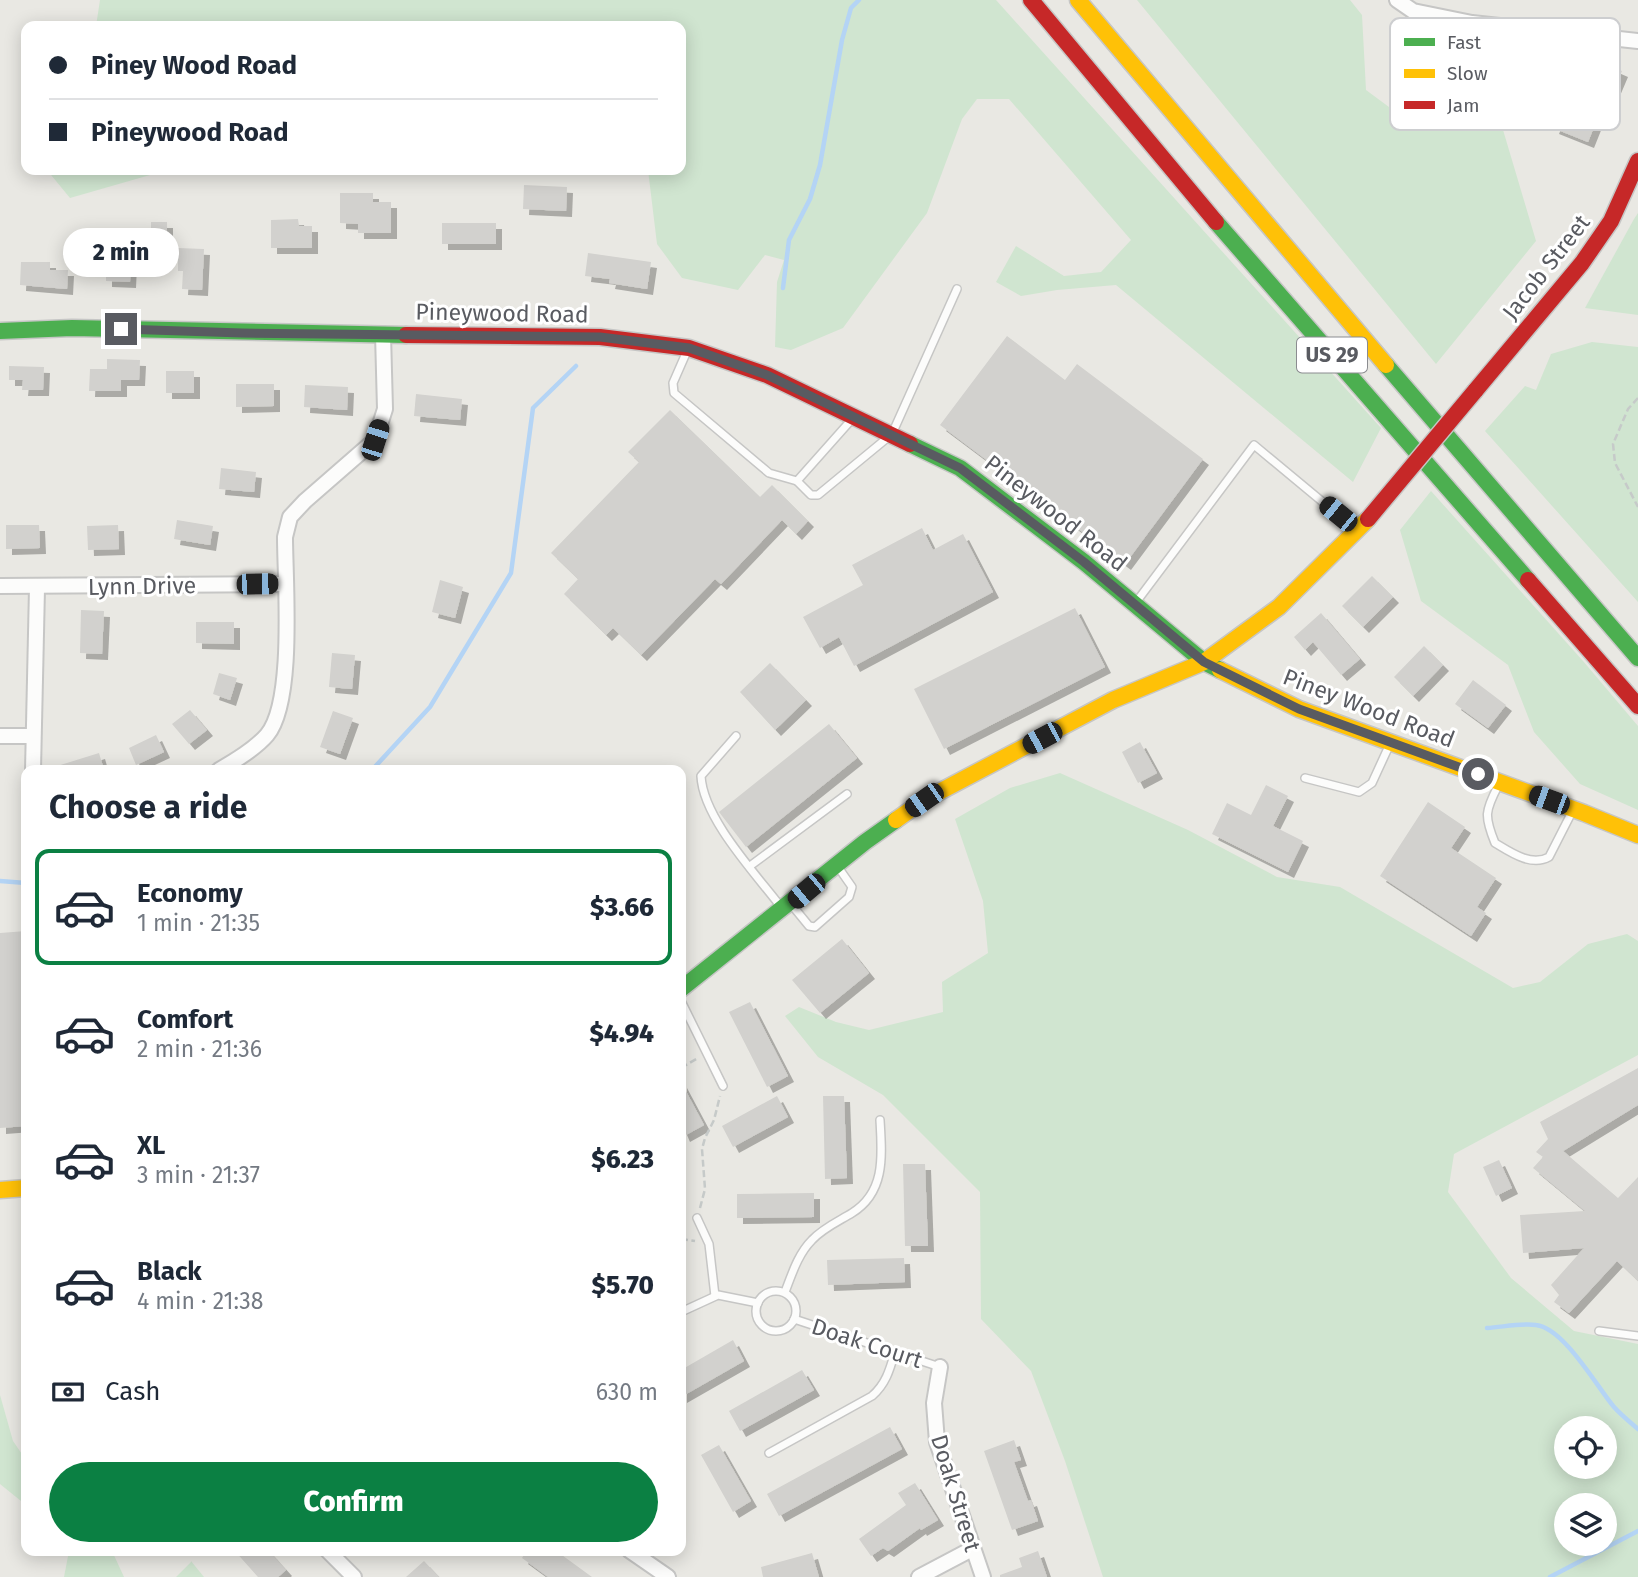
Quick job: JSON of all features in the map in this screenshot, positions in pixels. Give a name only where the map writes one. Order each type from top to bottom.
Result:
[{"type":"main road","name":"US 29","points":[[1031,0],[1176,177],[1638,706]]},
{"type":"main road","name":"US 29","points":[[1078,0],[1318,287],[1638,658]]},
{"type":"main road","name":"Jacob Street","points":[[686,985],[865,842],[924,800],[1113,700],[1204,662],[1279,607],[1363,525],[1582,263],[1611,221],[1638,161]]},
{"type":"main road","name":"Pineywood Road","points":[[0,331],[72,328],[600,337],[689,348],[767,375],[960,468],[1084,562],[1204,662]]},
{"type":"main road","name":"Piney Wood Road","points":[[1204,662],[1299,709],[1573,808],[1638,835]]},
{"type":"main road","points":[[0,1190],[21,1188]]},
{"type":"street","points":[[1397,0],[1413,11],[1447,18]]},
{"type":"street","points":[[1620,39],[1638,41]]},
{"type":"street","points":[[226,765],[268,734],[279,710],[286,675],[285,537],[290,517],[321,486],[375,440],[385,410],[383,334]]},
{"type":"street","name":"Lynn Drive","points":[[0,586],[37,588],[285,584]]},
{"type":"street","points":[[33,765],[37,588]]},
{"type":"street","points":[[0,736],[32,736]]},
{"type":"street","name":"Doak Street","points":[[940,1367],[934,1403],[937,1443],[983,1577]]},
{"type":"street","points":[[919,1577],[972,1549]]},
{"type":"street","points":[[333,1556],[354,1577]]},
{"type":"street","points":[[638,1556],[668,1577]]},
{"type":"lane","points":[[689,348],[673,383],[674,393],[769,473],[797,481],[811,495],[818,495],[892,434],[957,289]]},
{"type":"lane","points":[[797,481],[854,416]]},
{"type":"lane","points":[[1134,604],[1254,445],[1363,525]]},
{"type":"lane","points":[[736,736],[701,776],[702,791],[719,826],[750,866],[786,907],[809,926],[815,927],[849,897],[852,887],[837,866]]},
{"type":"lane","points":[[1305,778],[1359,792],[1372,783],[1391,742]]},
{"type":"lane","points":[[1500,782],[1486,809],[1487,824],[1495,843],[1532,861],[1542,861],[1549,857],[1573,808]]},
{"type":"lane","points":[[750,866],[847,794]]},
{"type":"lane","points":[[686,1011],[723,1086]]},
{"type":"lane","points":[[785,1292],[799,1256],[811,1241],[870,1197],[882,1166],[880,1121]]},
{"type":"lane","points":[[697,1218],[709,1244],[715,1296]]},
{"type":"lane","points":[[772,1291],[785,1292],[794,1301],[794,1319],[785,1329],[778,1331],[765,1327],[757,1316],[761,1297],[772,1291]]},
{"type":"lane","points":[[686,1310],[715,1296],[758,1303]]},
{"type":"lane","name":"Doak Court","points":[[794,1319],[940,1367]]},
{"type":"lane","points":[[1599,1331],[1638,1336]]},
{"type":"lane","points":[[769,1453],[872,1396],[887,1378],[895,1352]]},
{"type":"path","points":[[1638,398],[1628,409],[1613,444],[1615,463],[1638,507]]},
{"type":"path","points":[[686,1065],[706,1053]]},
{"type":"path","points":[[697,1218],[705,1189],[702,1149],[714,1120],[723,1086]]},
{"type":"green space","points":[[100,0],[996,0],[1381,428],[1353,482],[1116,285],[1021,296],[996,282],[1016,246],[1064,276],[1101,272],[1131,240],[1009,99],[977,99],[962,119],[927,213],[843,328],[791,350],[775,347],[777,282],[784,260],[765,255],[738,290],[682,278],[657,244],[649,175],[686,175],[686,21],[97,21]]},
{"type":"green space","points":[[1137,0],[1350,0],[1362,15],[1366,90],[1389,107],[1390,104],[1390,130],[1503,130],[1536,241],[1436,364]]},
{"type":"green space","points":[[51,175],[150,175],[70,198]]},
{"type":"green space","points":[[1638,213],[1638,315],[1585,308],[1634,219]]},
{"type":"green space","points":[[1592,342],[1638,347],[1638,602],[1485,431],[1525,386],[1536,390],[1551,354]]},
{"type":"green space","points":[[1431,491],[1638,726],[1638,810],[1580,784],[1534,732],[1508,665],[1421,601],[1400,530]]},
{"type":"green space","points":[[1060,773],[1188,830],[1277,877],[1340,887],[1513,988],[1540,982],[1588,944],[1627,934],[1638,941],[1638,1055],[1454,1154],[1448,1192],[1511,1278],[1574,1331],[1638,1344],[1638,1577],[1103,1577],[1065,1461],[1031,1371],[981,1319],[980,1192],[883,1095],[818,1057],[785,1016],[799,1007],[836,1022],[869,1030],[943,1012],[942,982],[988,953],[983,901],[955,819],[1010,788]]},
{"type":"green space","points":[[0,1395],[13,1441],[21,1453],[21,1501],[0,1484]]},
{"type":"green space","points":[[68,1556],[114,1556],[124,1577],[64,1577]]},
{"type":"green space","points":[[191,1562],[204,1577],[176,1577]]},
{"type":"building","points":[[1558,130],[1593,130],[1588,142]]},
{"type":"building","points":[[524,185],[567,187],[566,211],[523,209]]},
{"type":"building","points":[[340,193],[373,193],[373,202],[391,202],[391,233],[358,233],[358,224],[340,223]]},
{"type":"building","points":[[298,219],[299,226],[312,226],[312,248],[271,248],[271,220]]},
{"type":"building","points":[[151,222],[167,222],[167,247],[151,246]]},
{"type":"building","points":[[442,223],[496,223],[496,244],[442,244]]},
{"type":"building","points":[[178,248],[204,249],[202,290],[182,289],[183,271],[178,271]]},
{"type":"building","points":[[588,253],[651,262],[647,289],[609,283],[610,279],[585,276]]},
{"type":"building","points":[[106,254],[118,254],[118,260],[131,260],[130,282],[106,281]]},
{"type":"building","points":[[21,262],[50,262],[50,270],[68,270],[67,289],[20,285]]},
{"type":"building","points":[[1007,336],[1065,380],[1077,364],[1203,459],[1125,564],[940,425]]},
{"type":"building","points":[[107,359],[140,360],[139,380],[121,380],[121,391],[89,391],[90,369],[107,369]]},
{"type":"building","points":[[9,366],[44,367],[43,390],[22,390],[23,380],[9,380]]},
{"type":"building","points":[[166,371],[194,371],[194,393],[166,393]]},
{"type":"building","points":[[236,384],[274,384],[274,406],[236,407]]},
{"type":"building","points":[[305,385],[348,387],[347,410],[304,407]]},
{"type":"building","points":[[416,394],[462,399],[460,420],[414,416]]},
{"type":"building","points":[[670,410],[760,497],[772,485],[808,521],[796,534],[782,520],[721,584],[715,579],[641,655],[613,628],[606,635],[564,594],[578,579],[551,553],[639,462],[628,452]]},
{"type":"building","points":[[221,468],[256,472],[254,492],[219,489]]},
{"type":"building","points":[[177,520],[213,526],[210,545],[174,539]]},
{"type":"building","points":[[6,525],[39,525],[40,548],[6,549]]},
{"type":"building","points":[[118,525],[119,549],[88,550],[87,526]]},
{"type":"building","points":[[922,528],[933,550],[963,534],[993,592],[854,666],[839,637],[820,648],[803,617],[863,585],[852,565]]},
{"type":"building","points":[[1372,576],[1393,597],[1363,627],[1342,606]]},
{"type":"building","points":[[440,580],[463,587],[455,618],[432,612]]},
{"type":"building","points":[[1075,608],[1105,667],[944,749],[914,689]]},
{"type":"building","points":[[81,610],[104,611],[102,654],[80,653]]},
{"type":"building","points":[[1321,613],[1360,659],[1341,675],[1313,642],[1305,650],[1294,637]]},
{"type":"building","points":[[196,622],[234,622],[234,644],[196,643]]},
{"type":"building","points":[[1424,646],[1443,665],[1413,696],[1394,677]]},
{"type":"building","points":[[332,653],[355,655],[352,689],[329,687]]},
{"type":"building","points":[[770,663],[806,700],[775,730],[740,692]]},
{"type":"building","points":[[219,673],[237,678],[230,700],[213,694]]},
{"type":"building","points":[[1473,680],[1506,705],[1488,728],[1455,704]]},
{"type":"building","points":[[190,710],[207,730],[189,744],[172,724]]},
{"type":"building","points":[[333,711],[353,718],[340,754],[320,747]]},
{"type":"building","points":[[829,724],[857,758],[746,847],[719,812]]},
{"type":"building","points":[[156,735],[164,752],[136,765],[129,748]]},
{"type":"building","points":[[1140,742],[1157,773],[1138,783],[1122,752]]},
{"type":"building","points":[[99,753],[103,765],[60,765]]},
{"type":"building","points":[[1266,785],[1288,796],[1273,826],[1303,841],[1288,872],[1212,834],[1227,803],[1251,815]]},
{"type":"building","points":[[1428,802],[1465,827],[1451,848],[1496,878],[1477,907],[1486,913],[1471,936],[1380,876]]},
{"type":"building","points":[[21,931],[21,1126],[0,1128],[0,933]]},
{"type":"building","points":[[842,939],[869,973],[820,1013],[792,980]]},
{"type":"building","points":[[750,1002],[788,1076],[767,1087],[729,1012]]},
{"type":"building","points":[[1638,1068],[1638,1105],[1563,1151],[1618,1198],[1638,1177],[1638,1281],[1617,1261],[1569,1313],[1554,1302],[1559,1295],[1551,1285],[1584,1248],[1523,1253],[1520,1215],[1585,1211],[1533,1168],[1543,1157],[1536,1152],[1548,1139],[1540,1122]]},
{"type":"building","points":[[686,1091],[704,1125],[686,1135]]},
{"type":"building","points":[[777,1096],[788,1117],[733,1147],[722,1126]]},
{"type":"building","points":[[823,1096],[844,1096],[847,1178],[825,1179]]},
{"type":"building","points":[[1499,1160],[1512,1188],[1496,1196],[1483,1167]]},
{"type":"building","points":[[903,1164],[925,1164],[928,1246],[905,1246]]},
{"type":"building","points":[[814,1193],[814,1217],[737,1218],[737,1194]]},
{"type":"building","points":[[904,1258],[905,1282],[828,1285],[827,1260]]},
{"type":"building","points":[[733,1340],[744,1361],[686,1394],[686,1367]]},
{"type":"building","points":[[802,1370],[814,1390],[740,1431],[729,1411]]},
{"type":"building","points":[[890,1427],[902,1449],[779,1516],[767,1494]]},
{"type":"building","points":[[1014,1440],[1021,1460],[1014,1462],[1038,1521],[1012,1530],[984,1451]]},
{"type":"building","points":[[719,1445],[751,1501],[733,1512],[701,1455]]},
{"type":"building","points":[[915,1483],[938,1520],[921,1530],[920,1528],[888,1551],[883,1548],[871,1556],[859,1539],[906,1505],[898,1493]]},
{"type":"building","points":[[1038,1551],[1047,1577],[1000,1577],[1022,1567],[1019,1558]]},
{"type":"building","points":[[812,1553],[819,1577],[763,1577],[761,1567]]},
{"type":"building","points":[[239,1556],[273,1556],[286,1570],[278,1577],[258,1577]]},
{"type":"building","points":[[563,1556],[592,1577],[548,1577],[522,1558]]},
{"type":"building","points":[[424,1561],[439,1577],[406,1577]]},
{"type":"waterway","points":[[783,288],[789,240],[810,199],[820,165],[842,40],[851,8],[859,0]]},
{"type":"waterway","points":[[377,765],[430,707],[511,573],[533,408],[576,366]]},
{"type":"waterway","points":[[0,881],[21,883]]},
{"type":"waterway","points":[[1487,1328],[1536,1325],[1558,1336],[1614,1407],[1638,1429]]},
{"type":"waterway","points":[[1550,1577],[1638,1531]]},
{"type":"traffic: fast","points":[[1216,222],[1528,580]]},
{"type":"traffic: fast","points":[[0,331],[72,328],[406,335]]},
{"type":"traffic: fast","points":[[1386,365],[1638,658]]},
{"type":"traffic: fast","points":[[910,444],[960,468],[1084,562],[1204,662],[1220,670]]},
{"type":"traffic: fast","points":[[686,985],[896,820]]},
{"type":"traffic: slow","points":[[1078,0],[1386,365]]},
{"type":"traffic: slow","points":[[896,820],[924,800],[1113,700],[1204,662],[1279,607],[1368,519]]},
{"type":"traffic: slow","points":[[1220,670],[1299,709],[1638,835]]},
{"type":"traffic: slow","points":[[0,1190],[21,1188]]},
{"type":"traffic: jam","points":[[1031,0],[1216,222]]},
{"type":"traffic: jam","points":[[1475,391],[1582,263],[1611,221],[1638,161]]},
{"type":"traffic: jam","points":[[406,335],[600,337],[689,348],[767,375],[910,444]]},
{"type":"traffic: jam","points":[[1368,519],[1475,391]]},
{"type":"traffic: jam","points":[[1528,580],[1638,706]]},
{"type":"route","points":[[121,329],[600,337],[689,348],[767,375],[960,468],[1084,562],[1204,662],[1299,709],[1478,774]]}]
